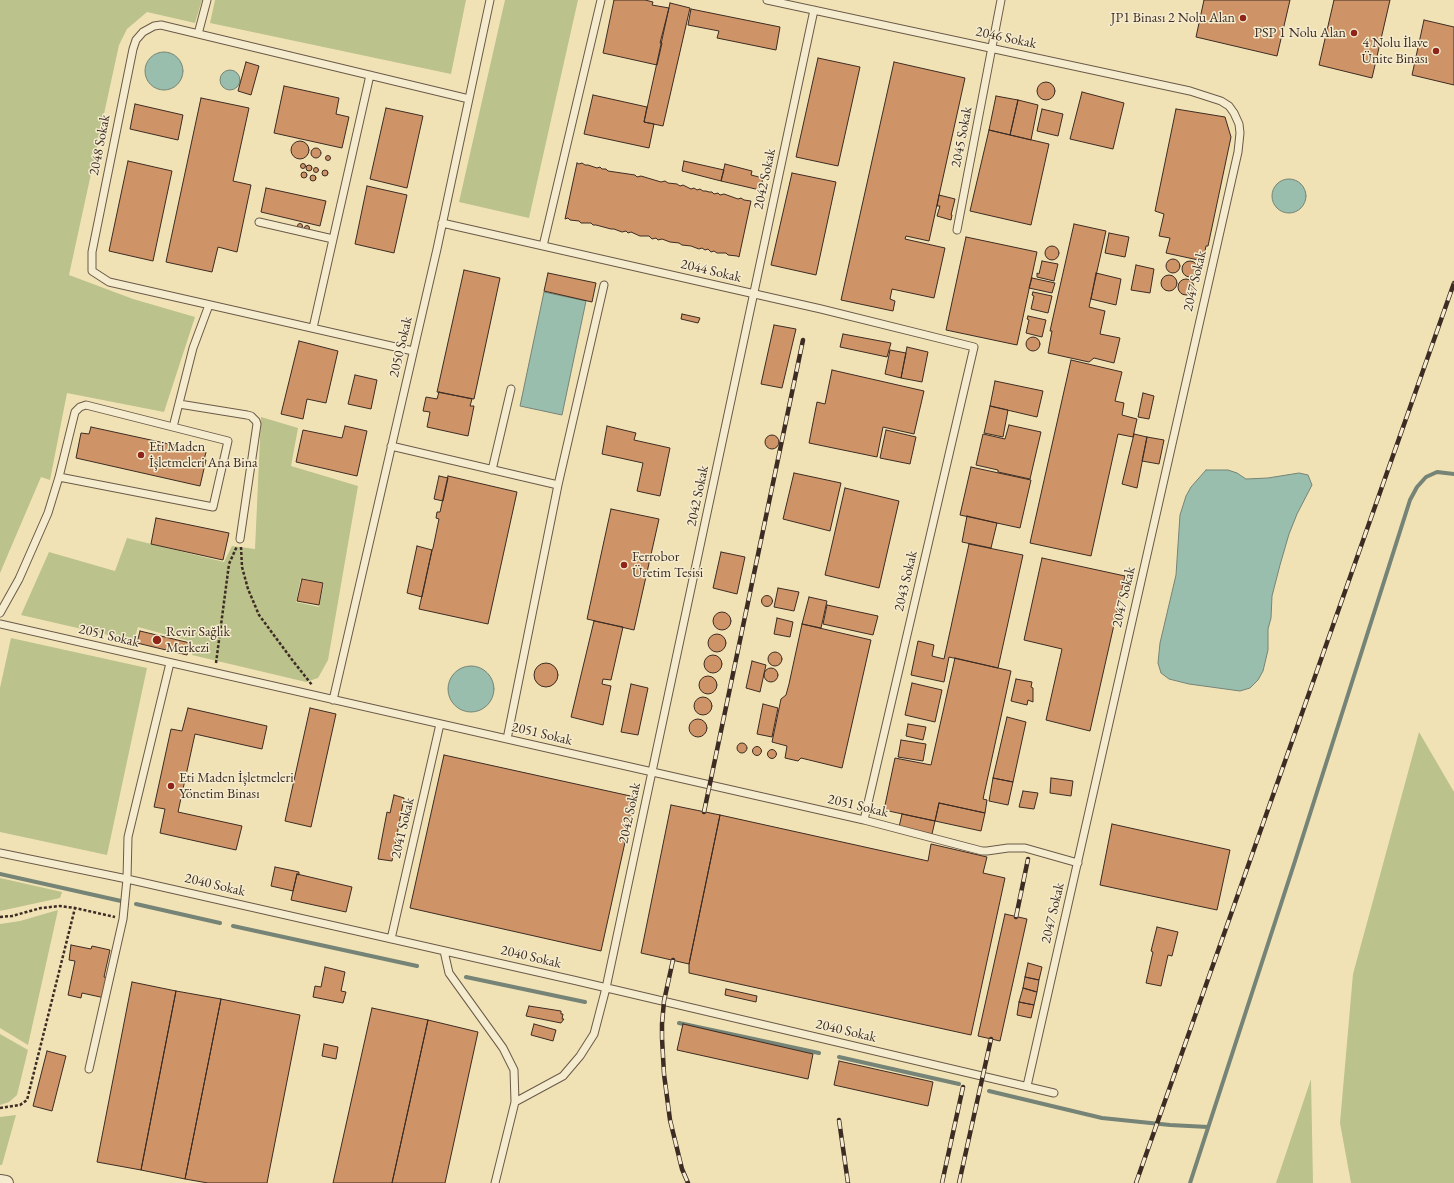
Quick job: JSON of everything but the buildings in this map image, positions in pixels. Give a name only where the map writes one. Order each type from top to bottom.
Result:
[{"type":"lane","points":[[198,34],[207,0]]},
{"type":"lane","name":"2050 Sokak","points":[[333,700],[442,223],[490,0]]},
{"type":"lane","points":[[543,246],[601,0]]},
{"type":"lane","name":"2046 Sokak","points":[[767,0],[1190,91],[1221,101],[1229,106],[1234,113]]},
{"type":"lane","name":"2045 Sokak","points":[[957,230],[1001,0]]},
{"type":"lane","name":"2042 Sokak","points":[[515,1102],[563,1076],[580,1056],[594,1034],[606,988],[814,10]]},
{"type":"lane","name":"2048 Sokak","points":[[413,351],[109,282],[92,271],[92,252],[136,40],[140,34],[149,28],[161,25],[469,99]]},
{"type":"lane","points":[[313,328],[370,75]]},
{"type":"lane","name":"2047 Sokak","points":[[1027,1086],[1238,152],[1240,133],[1239,124],[1234,113]]},
{"type":"lane","points":[[259,222],[333,238]]},
{"type":"lane","name":"2044 Sokak","points":[[442,223],[754,294],[974,347]]},
{"type":"lane","points":[[507,739],[558,485],[604,285]]},
{"type":"lane","points":[[174,427],[193,348],[208,305]]},
{"type":"lane","name":"2043 Sokak","points":[[864,820],[974,347]]},
{"type":"lane","points":[[492,470],[511,389]]},
{"type":"lane","points":[[179,404],[247,415],[251,416],[256,421],[257,424],[240,539]]},
{"type":"lane","points":[[0,613],[18,579],[48,513],[59,477],[75,412],[86,405],[228,441],[213,507],[59,477]]},
{"type":"lane","points":[[391,446],[558,485]]},
{"type":"lane","name":"2051 Sokak","points":[[0,624],[864,820],[982,851],[1025,848],[1078,863]]},
{"type":"lane","points":[[89,1068],[124,918],[128,836],[170,663]]},
{"type":"lane","name":"2041 Sokak","points":[[391,939],[440,724]]},
{"type":"lane","name":"2040 Sokak","points":[[0,852],[127,879],[606,988],[1054,1093]]},
{"type":"lane","points":[[444,951],[449,973],[504,1048],[514,1070],[515,1102],[495,1183]]},
{"type":"path","points":[[214,673],[229,564],[240,539]]},
{"type":"path","points":[[240,539],[242,567],[248,589],[259,615],[323,698]]},
{"type":"path","points":[[0,917],[12,916],[41,908],[60,906],[124,918]]},
{"type":"path","points":[[0,1108],[20,1105],[27,1100],[75,908]]},
{"type":"green space","points":[[0,0],[202,0],[195,23],[147,12],[127,29],[119,45],[69,275],[133,299],[195,317],[164,412],[67,393],[50,480],[41,477],[0,573]]},
{"type":"green space","points":[[215,0],[466,0],[451,74],[210,23]]},
{"type":"green space","points":[[505,0],[578,0],[529,218],[459,202]]},
{"type":"green space","points":[[261,417],[298,428],[291,466],[358,486],[328,660],[318,678],[306,682],[192,655],[193,642],[138,627],[134,641],[21,615],[49,552],[115,571],[127,538],[224,562],[232,546],[255,549]],"holes":[[[301,578],[324,583],[319,607],[296,602]]]},
{"type":"green space","points":[[11,638],[147,668],[107,855],[0,832],[0,688]]},
{"type":"green space","points":[[1419,732],[1454,792],[1454,1183],[1351,1183],[1340,1123],[1353,974]]},
{"type":"green space","points":[[0,878],[62,892],[60,898],[0,911]]},
{"type":"green space","points":[[58,910],[28,1045],[0,1028],[0,924],[20,921]]},
{"type":"green space","points":[[0,1034],[28,1050],[17,1095],[9,1102],[0,1105]]},
{"type":"green space","points":[[1311,1079],[1313,1183],[1276,1183]]},
{"type":"green space","points":[[16,1115],[2,1165],[0,1165],[0,1117]]},
{"type":"shaded area","points":[[160,52],[168,52],[178,57],[182,64],[182,78],[178,85],[168,90],[160,90],[150,85],[148,82],[145,75],[145,67],[150,57],[153,55]]},
{"type":"shaded area","points":[[230,70],[237,73],[240,80],[237,87],[230,90],[223,87],[220,80],[223,73]]},
{"type":"shaded area","points":[[1289,179],[1301,184],[1306,196],[1301,208],[1289,213],[1277,208],[1272,196],[1277,184]]},
{"type":"shaded area","points":[[544,292],[586,301],[562,415],[520,406]]},
{"type":"shaded area","points":[[1206,470],[1228,470],[1237,473],[1246,479],[1268,478],[1299,473],[1308,475],[1312,485],[1297,514],[1289,534],[1280,565],[1272,596],[1271,618],[1268,629],[1268,650],[1263,671],[1258,680],[1250,688],[1240,691],[1189,684],[1169,679],[1161,673],[1158,663],[1160,643],[1176,575],[1180,515],[1186,496],[1191,487]]},
{"type":"shaded area","points":[[466,666],[476,666],[488,672],[493,680],[493,698],[488,706],[480,711],[466,712],[458,709],[451,702],[448,694],[448,684],[451,676],[458,669]]},
{"type":"waterway","points":[[1190,1183],[1295,861],[1410,500],[1417,487],[1426,477],[1437,472],[1454,474]]},
{"type":"waterway","points":[[0,874],[121,901]]},
{"type":"waterway","points":[[136,904],[220,923]]},
{"type":"waterway","points":[[233,926],[417,966]]},
{"type":"waterway","points":[[466,977],[585,1002]]},
{"type":"waterway","points":[[679,1023],[819,1053]]},
{"type":"waterway","points":[[839,1057],[959,1084]]},
{"type":"waterway","points":[[989,1091],[1102,1118],[1170,1125],[1208,1127]]},
{"type":"railway","points":[[1136,1183],[1454,283]]},
{"type":"railway","points":[[704,812],[803,340]]},
{"type":"railway","points":[[1016,917],[1028,859]]},
{"type":"railway","points":[[673,960],[664,1001],[662,1024],[664,1074],[670,1120],[682,1169],[688,1183]]},
{"type":"railway","points":[[959,1183],[991,1039]]},
{"type":"railway","points":[[942,1183],[963,1087]]},
{"type":"railway","points":[[839,1120],[848,1183]]},
{"type":"place","name":"JP1 Binası 2 Nolu Alan","points":[[1243,18]]},
{"type":"place","name":"PSP 1 Nolu Alan","points":[[1354,33]]},
{"type":"place","name":"4 Nolu İlave Ünite Binası","points":[[1436,51]]},
{"type":"place","name":"Eti Maden İşletmeleri Ana Bina","points":[[141,455]]},
{"type":"place","name":"Ferrobor Üretim Tesisi","points":[[624,565]]},
{"type":"place","name":"Revir Sağlık Merkezi","points":[[157,640]]},
{"type":"place","name":"Eti Maden İşletmeleri Yönetim Binası","points":[[171,786]]}]
